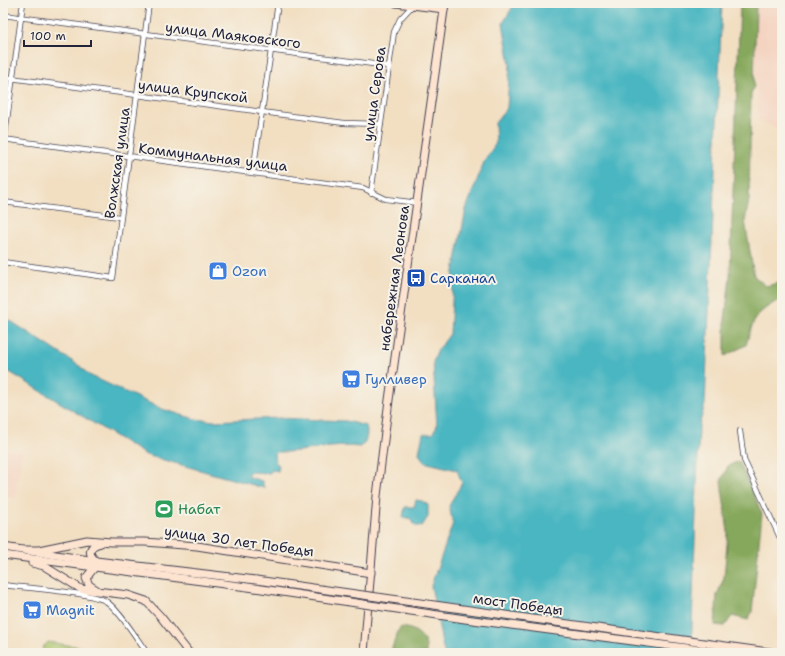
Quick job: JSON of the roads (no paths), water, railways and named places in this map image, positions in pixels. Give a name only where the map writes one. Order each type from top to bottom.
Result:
[{"type":"main road","points":[[396,3],[444,6]]},
{"type":"main road","name":"набережная Леонова","points":[[364,653],[370,573],[388,408],[418,203],[444,6]]},
{"type":"main road","name":"улица 30 лет Победы","points":[[26,550],[39,550],[76,541],[145,542],[197,546],[370,573]]},
{"type":"main road","points":[[95,564],[90,554],[90,548],[96,544],[104,542]]},
{"type":"main road","points":[[3,547],[26,550],[95,564]]},
{"type":"main road","points":[[3,556],[95,564],[256,584],[464,619],[724,653]]},
{"type":"main road","points":[[3,556],[44,566],[80,589],[128,595],[146,601],[161,617],[189,653]]},
{"type":"main road","points":[[95,564],[86,578],[89,585],[97,590]]},
{"type":"main road","name":"мост Победы","points":[[256,584],[776,653]]},
{"type":"street","points":[[3,149],[23,3]]},
{"type":"street","name":"Волжская улица","points":[[3,262],[113,278],[149,3]]},
{"type":"street","points":[[253,172],[278,3]]},
{"type":"street","name":"улица Серова","points":[[371,193],[394,32],[400,19],[413,5]]},
{"type":"street","name":"улица Маяковского","points":[[3,15],[388,66]]},
{"type":"street","name":"улица Крупской","points":[[3,77],[344,122],[381,124]]},
{"type":"street","name":"Коммунальная улица","points":[[4,139],[363,188],[386,199],[418,203]]},
{"type":"street","points":[[3,202],[120,217]]},
{"type":"street","points":[[740,431],[744,460],[782,542]]},
{"type":"street","points":[[3,585],[88,596],[105,601],[115,610],[147,653]]},
{"type":"water","points":[[515,3],[722,3],[705,404],[699,426],[691,653],[444,653],[431,586],[453,523],[449,506],[462,483],[457,470],[424,462],[419,453],[423,434],[432,434],[437,426],[433,362],[438,350],[450,334],[454,271],[466,209],[484,162],[496,143],[495,123],[507,108],[510,64],[503,23]]},
{"type":"water","points":[[3,316],[81,367],[89,375],[162,409],[195,419],[214,421],[279,418],[346,421],[366,426],[366,440],[361,447],[340,446],[277,452],[274,455],[276,463],[279,465],[278,471],[273,470],[269,473],[250,472],[246,476],[262,481],[264,488],[146,455],[3,368]]},
{"type":"water","points":[[416,500],[422,501],[428,505],[428,517],[422,526],[415,526],[411,519],[403,517],[405,507],[414,507]]},
{"type":"place","name":"Ozon","points":[[218,271]]},
{"type":"place","name":"Сарканал","points":[[416,278]]},
{"type":"place","name":"Гулливер","points":[[351,379]]},
{"type":"place","name":"Набат","points":[[164,509]]},
{"type":"place","name":"Magnit","points":[[32,610]]}]
